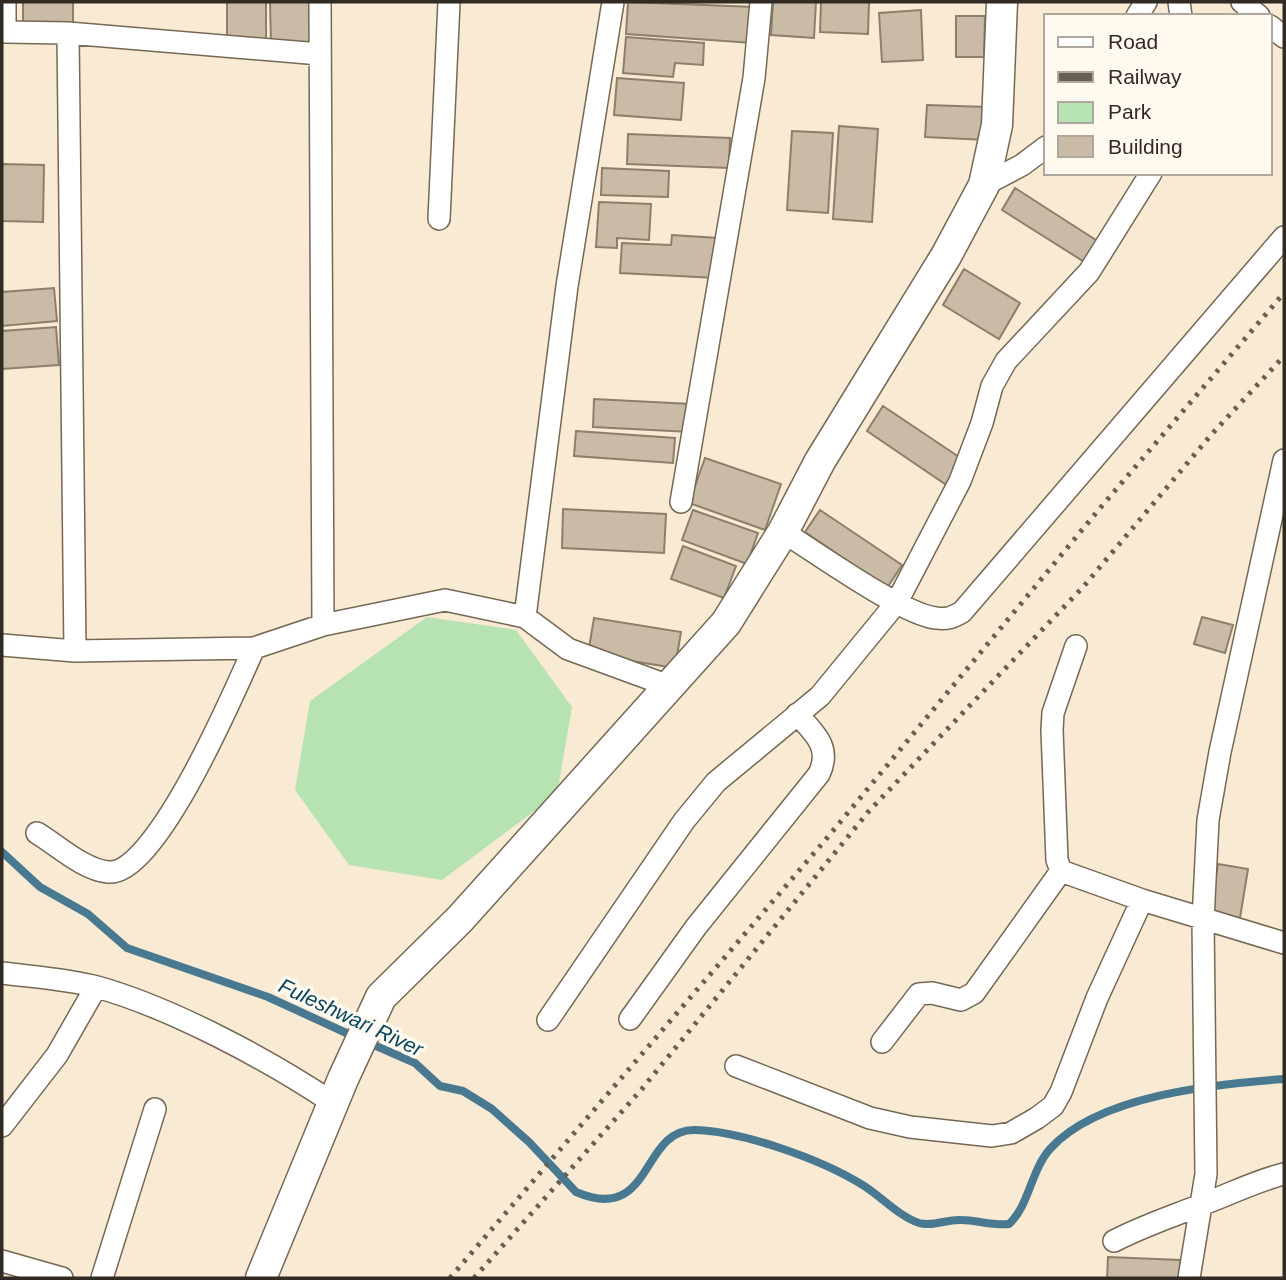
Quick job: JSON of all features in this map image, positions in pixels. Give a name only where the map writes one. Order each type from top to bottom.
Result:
[{"type":"street","points":[[5,2],[5,33],[68,33],[320,54]]},
{"type":"street","points":[[320,2],[323,625]]},
{"type":"street","points":[[439,219],[449,2]]},
{"type":"street","points":[[525,617],[567,286],[613,2]]},
{"type":"street","points":[[681,502],[754,78],[761,2]]},
{"type":"street","points":[[261,1278],[338,1091],[381,997],[460,919],[726,624],[783,531],[820,461],[946,256],[984,185],[997,125],[1002,2]]},
{"type":"street","points":[[1242,2],[1257,14]]},
{"type":"street","points":[[68,33],[75,651]]},
{"type":"street","points":[[984,185],[1022,165],[1044,148]]},
{"type":"street","points":[[548,1020],[684,821],[716,782],[820,696],[897,602],[960,481],[982,423],[992,386],[1006,361],[1089,272],[1150,175]]},
{"type":"street","points":[[783,531],[897,602],[934,618],[949,619],[962,612],[1284,237]]},
{"type":"street","points":[[1189,1278],[1206,1174],[1203,920],[1208,820],[1220,752],[1284,460]]},
{"type":"street","points":[[2,645],[75,651],[254,648],[323,625],[445,600],[525,617],[568,649],[669,686]]},
{"type":"street","points":[[1061,872],[1057,860],[1053,713],[1076,646]]},
{"type":"street","points":[[37,833],[91,866],[108,873],[122,870],[135,861],[163,826],[208,749],[254,648]]},
{"type":"street","points":[[630,1019],[696,928],[819,774],[825,761],[821,741],[796,714]]},
{"type":"street","points":[[1061,872],[1203,920],[1284,943]]},
{"type":"street","points":[[882,1042],[919,994],[932,993],[961,1000],[974,993],[1061,872]]},
{"type":"street","points":[[736,1066],[870,1118],[911,1127],[992,1136],[1011,1133],[1053,1106],[1061,1092],[1097,998],[1142,900]]},
{"type":"street","points":[[2,973],[96,987],[161,1010],[295,1078],[338,1091]]},
{"type":"street","points":[[2,1126],[57,1055],[96,987]]},
{"type":"street","points":[[102,1278],[155,1109]]},
{"type":"street","points":[[1114,1241],[1154,1221],[1202,1205],[1254,1182],[1284,1174]]},
{"type":"street","points":[[2,1261],[62,1278]]},
{"type":"green space","points":[[427,617],[516,630],[572,707],[557,794],[442,880],[349,865],[295,790],[310,701]]},
{"type":"building","points":[[23,2],[73,2],[73,30],[23,30]]},
{"type":"building","points":[[227,2],[266,2],[266,43],[227,44]]},
{"type":"building","points":[[270,2],[309,2],[310,42],[271,43]]},
{"type":"building","points":[[628,2],[755,7],[752,43],[626,34]]},
{"type":"building","points":[[773,2],[816,2],[814,38],[771,35]]},
{"type":"building","points":[[821,2],[869,2],[868,34],[820,32]]},
{"type":"building","points":[[921,10],[923,60],[882,62],[879,13]]},
{"type":"building","points":[[956,16],[985,16],[984,57],[956,57]]},
{"type":"building","points":[[626,37],[704,43],[703,65],[675,63],[673,77],[623,73]]},
{"type":"building","points":[[617,78],[684,83],[681,120],[614,115]]},
{"type":"building","points":[[927,105],[987,107],[986,140],[925,137]]},
{"type":"building","points":[[839,126],[878,129],[872,222],[833,219]]},
{"type":"building","points":[[792,131],[833,133],[828,213],[787,210]]},
{"type":"building","points":[[628,134],[730,138],[729,168],[627,164]]},
{"type":"building","points":[[2,164],[44,165],[43,222],[2,221]]},
{"type":"building","points":[[602,168],[669,171],[668,197],[601,195]]},
{"type":"building","points":[[1015,188],[1099,242],[1086,263],[1002,210]]},
{"type":"building","points":[[599,202],[651,204],[649,240],[617,238],[617,248],[596,247]]},
{"type":"building","points":[[672,235],[718,238],[716,278],[620,273],[622,243],[671,245]]},
{"type":"building","points":[[964,269],[1020,303],[999,339],[943,305]]},
{"type":"building","points":[[54,288],[57,321],[2,326],[2,292]]},
{"type":"building","points":[[56,327],[59,365],[2,369],[2,331]]},
{"type":"building","points":[[594,399],[691,404],[690,432],[593,427]]},
{"type":"building","points":[[883,406],[965,461],[948,486],[867,431]]},
{"type":"building","points":[[576,431],[675,438],[673,463],[574,456]]},
{"type":"building","points":[[705,458],[781,484],[765,530],[689,503]]},
{"type":"building","points":[[563,509],[666,514],[664,553],[562,548]]},
{"type":"building","points":[[693,510],[758,533],[747,564],[682,540]]},
{"type":"building","points":[[820,510],[902,565],[887,588],[805,532]]},
{"type":"building","points":[[683,546],[736,566],[724,598],[671,579]]},
{"type":"building","points":[[1202,617],[1233,625],[1225,653],[1194,644]]},
{"type":"building","points":[[594,618],[681,632],[675,668],[588,654]]},
{"type":"building","points":[[1218,864],[1248,869],[1239,924],[1209,918]]},
{"type":"building","points":[[1108,1257],[1180,1260],[1180,1278],[1107,1278]]},
{"type":"waterway","name":"Fuleshwari River","points":[[2,852],[40,887],[88,914],[127,948],[268,997],[355,1037]]},
{"type":"waterway","name":"Fuleshwari River","points":[[367,1042],[415,1063],[440,1086],[463,1091],[492,1109],[529,1142],[576,1192],[601,1199],[619,1196],[633,1187],[664,1144],[677,1134],[694,1130],[735,1135],[803,1156],[861,1184],[904,1216],[924,1224],[961,1220],[1009,1224],[1021,1208],[1038,1167],[1050,1149],[1071,1131],[1097,1116],[1127,1104],[1193,1089],[1284,1079]]},
{"type":"railway","points":[[450,1278],[827,838],[1101,507],[1284,293]]},
{"type":"railway","points":[[474,1278],[641,1090],[869,811],[1084,586],[1211,435],[1284,356]]}]
